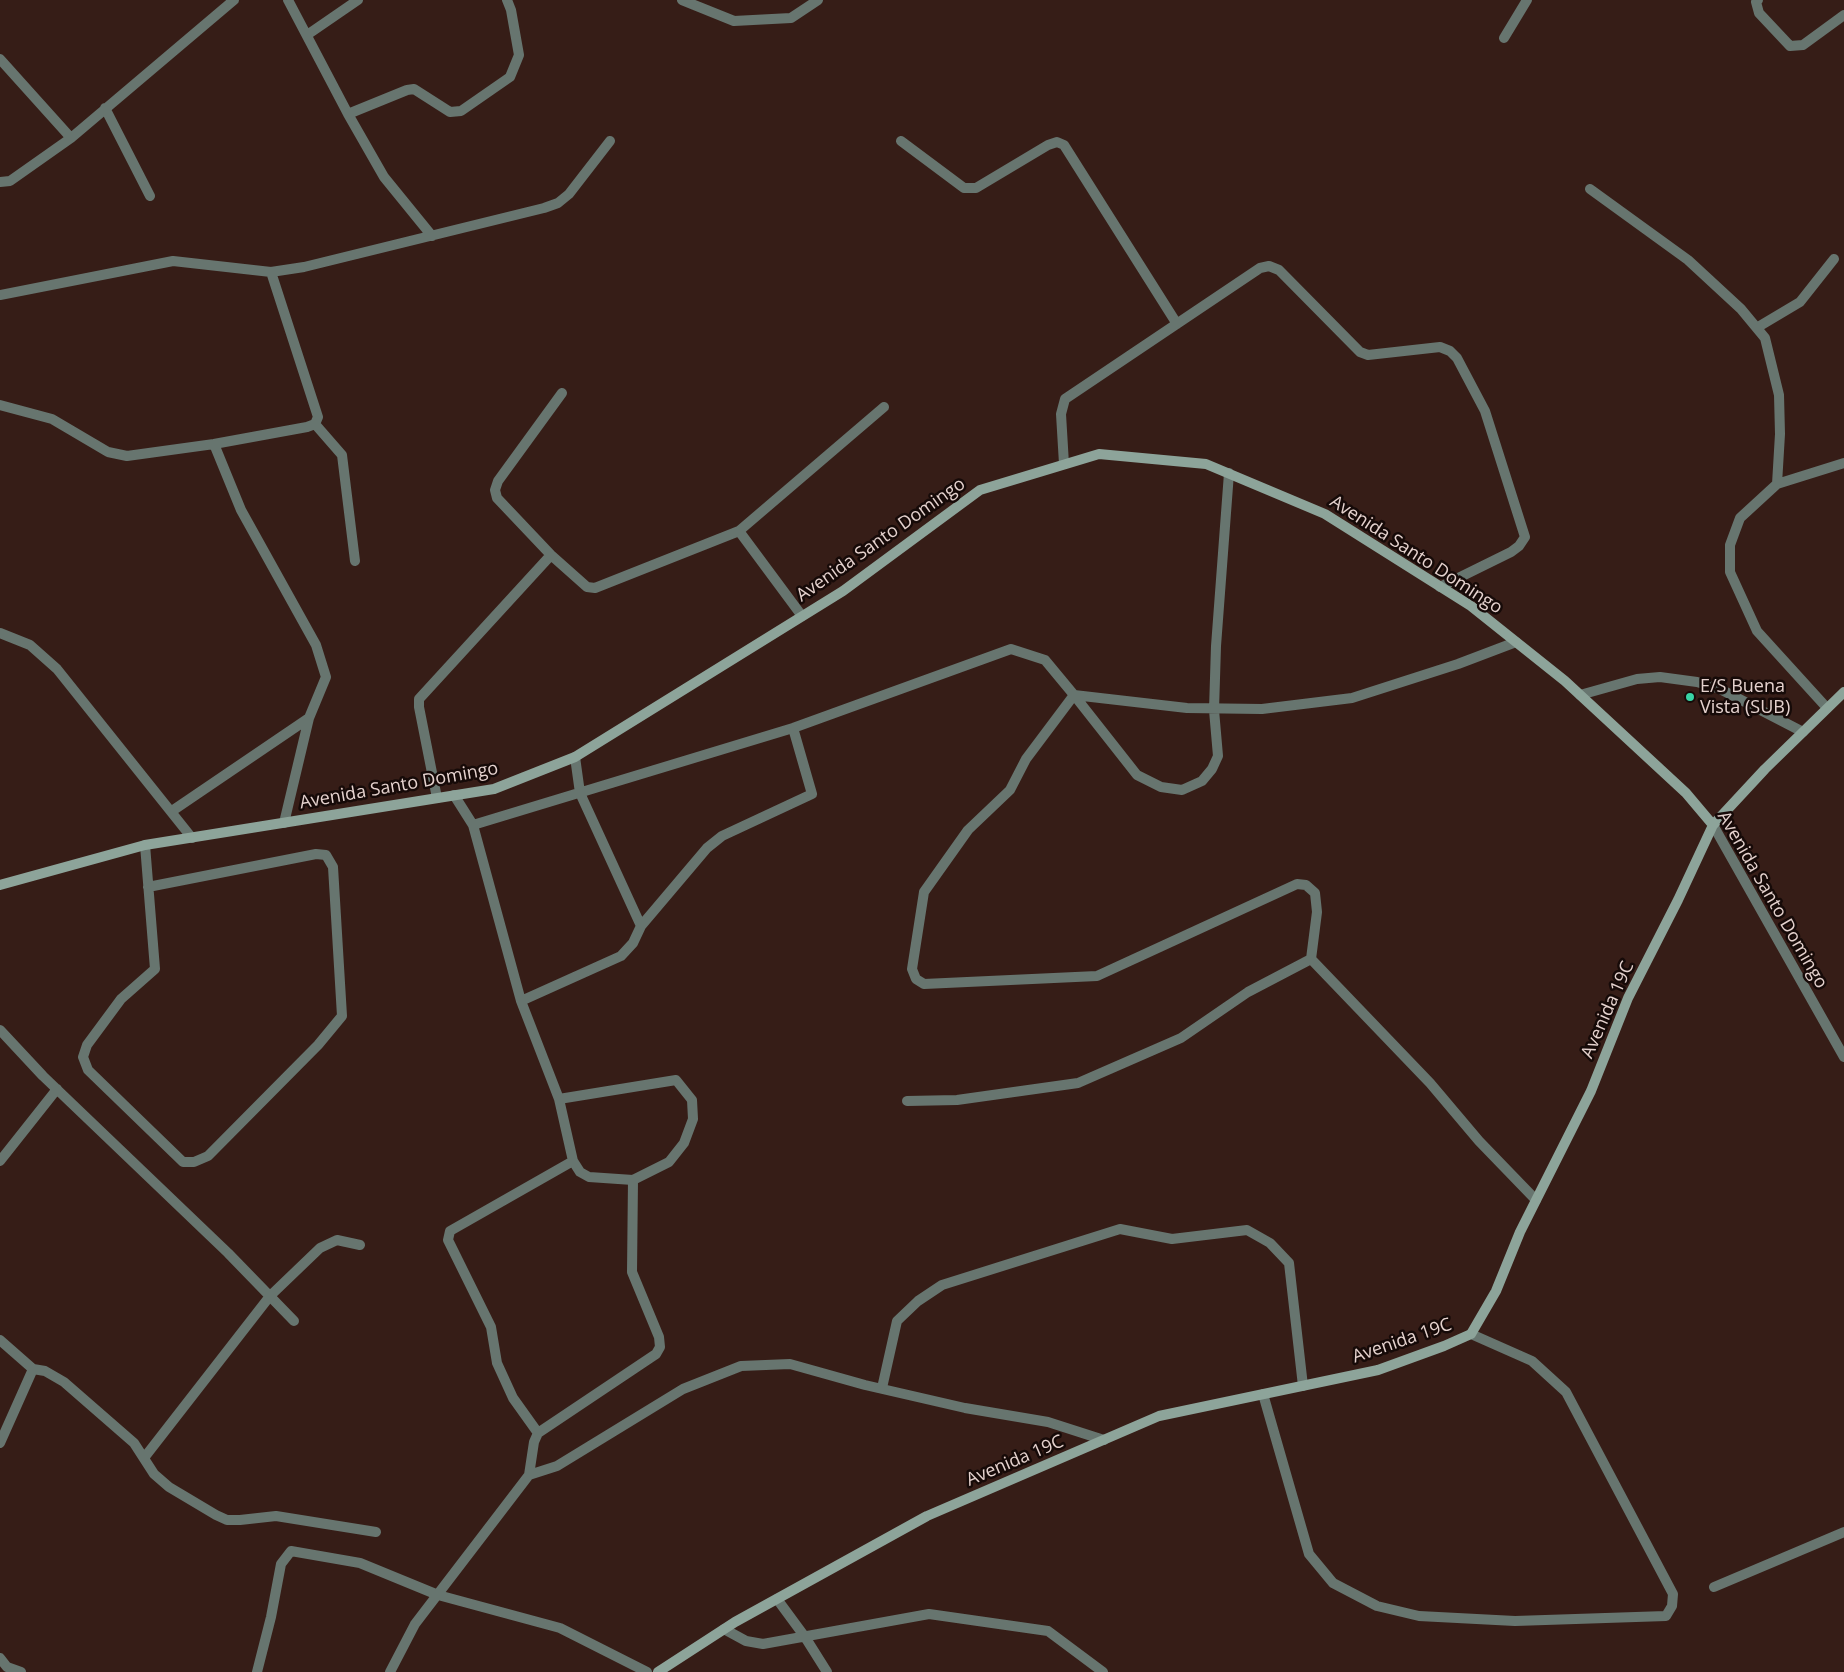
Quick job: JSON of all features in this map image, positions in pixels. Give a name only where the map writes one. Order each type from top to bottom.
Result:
[{"type":"street","points":[[0,182],[10,181],[71,138],[234,0]]},
{"type":"street","points":[[288,0],[348,114],[384,177],[432,236]]},
{"type":"street","points":[[307,36],[358,0]]},
{"type":"street","points":[[348,114],[407,90],[414,89],[450,112],[461,111],[510,77],[519,56],[511,10],[507,0]]},
{"type":"street","points":[[686,1],[734,21],[792,18],[818,0]]},
{"type":"street","points":[[1504,38],[1527,0]]},
{"type":"street","points":[[1758,0],[1756,2],[1758,13],[1790,46],[1803,44],[1844,15]]},
{"type":"street","points":[[0,59],[71,138]]},
{"type":"street","points":[[106,108],[150,196]]},
{"type":"street","points":[[0,295],[173,261],[271,272],[304,267],[432,236],[558,203],[569,194],[610,140]]},
{"type":"street","points":[[901,140],[964,188],[976,188],[1048,144],[1057,142],[1064,145],[1177,324]]},
{"type":"street","points":[[1590,189],[1688,260],[1741,309],[1758,327],[1765,338],[1779,395],[1780,434],[1777,484]]},
{"type":"street","points":[[1758,327],[1800,302],[1834,259]]},
{"type":"street","points":[[1064,464],[1060,414],[1065,399],[1260,268],[1269,266],[1279,270],[1360,352],[1368,355],[1440,348],[1450,351],[1456,358],[1485,411],[1524,537],[1519,546],[1511,552],[1440,587]]},
{"type":"street","points":[[0,405],[52,419],[108,452],[127,456],[214,444],[306,428],[314,424],[318,417],[271,272]]},
{"type":"street","points":[[562,393],[498,481],[495,490],[497,498],[551,555],[587,587],[595,588],[739,531],[884,407]]},
{"type":"street","points":[[314,424],[342,455],[355,561]]},
{"type":"street","points":[[214,444],[241,510],[316,645],[326,676],[309,718],[284,823]]},
{"type":"street","name":"Avenida Santo Domingo","points":[[0,886],[145,845],[494,789],[575,756],[843,591],[980,490],[1099,454],[1206,464],[1325,514],[1470,606],[1516,642],[1580,695],[1686,792],[1713,825],[1844,1057]]},
{"type":"street","points":[[1827,708],[1758,631],[1730,572],[1730,545],[1740,518],[1777,484],[1844,463]]},
{"type":"street","points":[[473,825],[793,728],[1011,649],[1045,660],[1137,775],[1161,787],[1182,790],[1202,781],[1212,769],[1218,756],[1214,710],[1216,646],[1229,473]]},
{"type":"street","points":[[739,531],[802,616]]},
{"type":"street","points":[[437,798],[419,699],[551,555]]},
{"type":"street","points":[[0,633],[30,644],[57,669],[192,838]]},
{"type":"street","points":[[1074,694],[1214,710],[1262,710],[1352,698],[1458,664],[1516,642]]},
{"type":"street","points":[[1580,695],[1637,679],[1660,677],[1697,682],[1720,688],[1803,732]]},
{"type":"street","name":"Avenida 19C","points":[[658,1672],[777,1599],[927,1516],[1159,1416],[1378,1370],[1471,1334],[1496,1291],[1520,1232],[1591,1090],[1628,998],[1678,900],[1713,825],[1765,769],[1844,692]]},
{"type":"street","points":[[1074,694],[1026,759],[1010,790],[968,830],[924,892],[912,969],[916,979],[924,984],[1097,976],[1297,884],[1306,885],[1315,893],[1317,912],[1311,959]]},
{"type":"street","points":[[172,812],[309,718]]},
{"type":"street","points":[[521,1001],[621,956],[633,943],[641,926],[707,848],[722,836],[812,794],[793,728]]},
{"type":"street","points":[[575,756],[580,793],[641,926]]},
{"type":"street","points":[[454,795],[473,825],[521,1001],[559,1099],[573,1161],[580,1172],[589,1177],[633,1180],[669,1162],[684,1143],[693,1119],[692,1100],[676,1080],[559,1099]]},
{"type":"street","points":[[145,845],[148,887],[155,970],[121,999],[87,1045],[83,1057],[88,1070],[183,1162],[194,1162],[208,1156],[318,1045],[342,1016],[333,867],[326,855],[316,854],[148,887]]},
{"type":"street","points":[[907,1101],[957,1100],[1078,1083],[1181,1038],[1248,992],[1311,959]]},
{"type":"street","points":[[1311,959],[1430,1083],[1479,1141],[1536,1200]]},
{"type":"street","points":[[0,1030],[57,1089],[294,1320]]},
{"type":"street","points":[[0,1161],[57,1089]]},
{"type":"street","points":[[538,1432],[513,1398],[497,1363],[491,1327],[448,1240],[450,1231],[573,1161]]},
{"type":"street","points":[[390,1672],[415,1624],[529,1475],[534,1442],[538,1432],[656,1354],[660,1347],[659,1338],[632,1272],[633,1180]]},
{"type":"street","points":[[882,1388],[897,1321],[918,1301],[942,1285],[1120,1229],[1172,1239],[1247,1230],[1270,1243],[1289,1263],[1304,1386]]},
{"type":"street","points":[[144,1458],[270,1296],[320,1248],[337,1240],[360,1245]]},
{"type":"street","points":[[1263,1394],[1309,1554],[1333,1583],[1377,1606],[1419,1616],[1515,1621],[1666,1616],[1672,1606],[1673,1594],[1566,1392],[1532,1361],[1471,1334]]},
{"type":"street","points":[[0,1340],[33,1369],[45,1372],[64,1382],[134,1443],[154,1474],[169,1487],[227,1520],[276,1516],[376,1532]]},
{"type":"street","points":[[529,1475],[557,1466],[683,1389],[741,1366],[790,1364],[965,1408],[1048,1422],[1104,1440]]},
{"type":"street","points":[[0,1443],[33,1369]]},
{"type":"street","points":[[1714,1587],[1844,1532]]},
{"type":"street","points":[[257,1672],[271,1617],[281,1564],[291,1551],[360,1563],[438,1595],[560,1628],[647,1672]]},
{"type":"street","points":[[777,1599],[806,1637],[827,1672]]},
{"type":"street","points":[[724,1630],[746,1642],[764,1644],[929,1614],[1048,1631],[1103,1672]]},
{"type":"street","points":[[0,1658],[7,1666],[21,1672]]},
{"type":"place","name":"E/S Buena Vista (SUB)","points":[[1690,697]]}]
